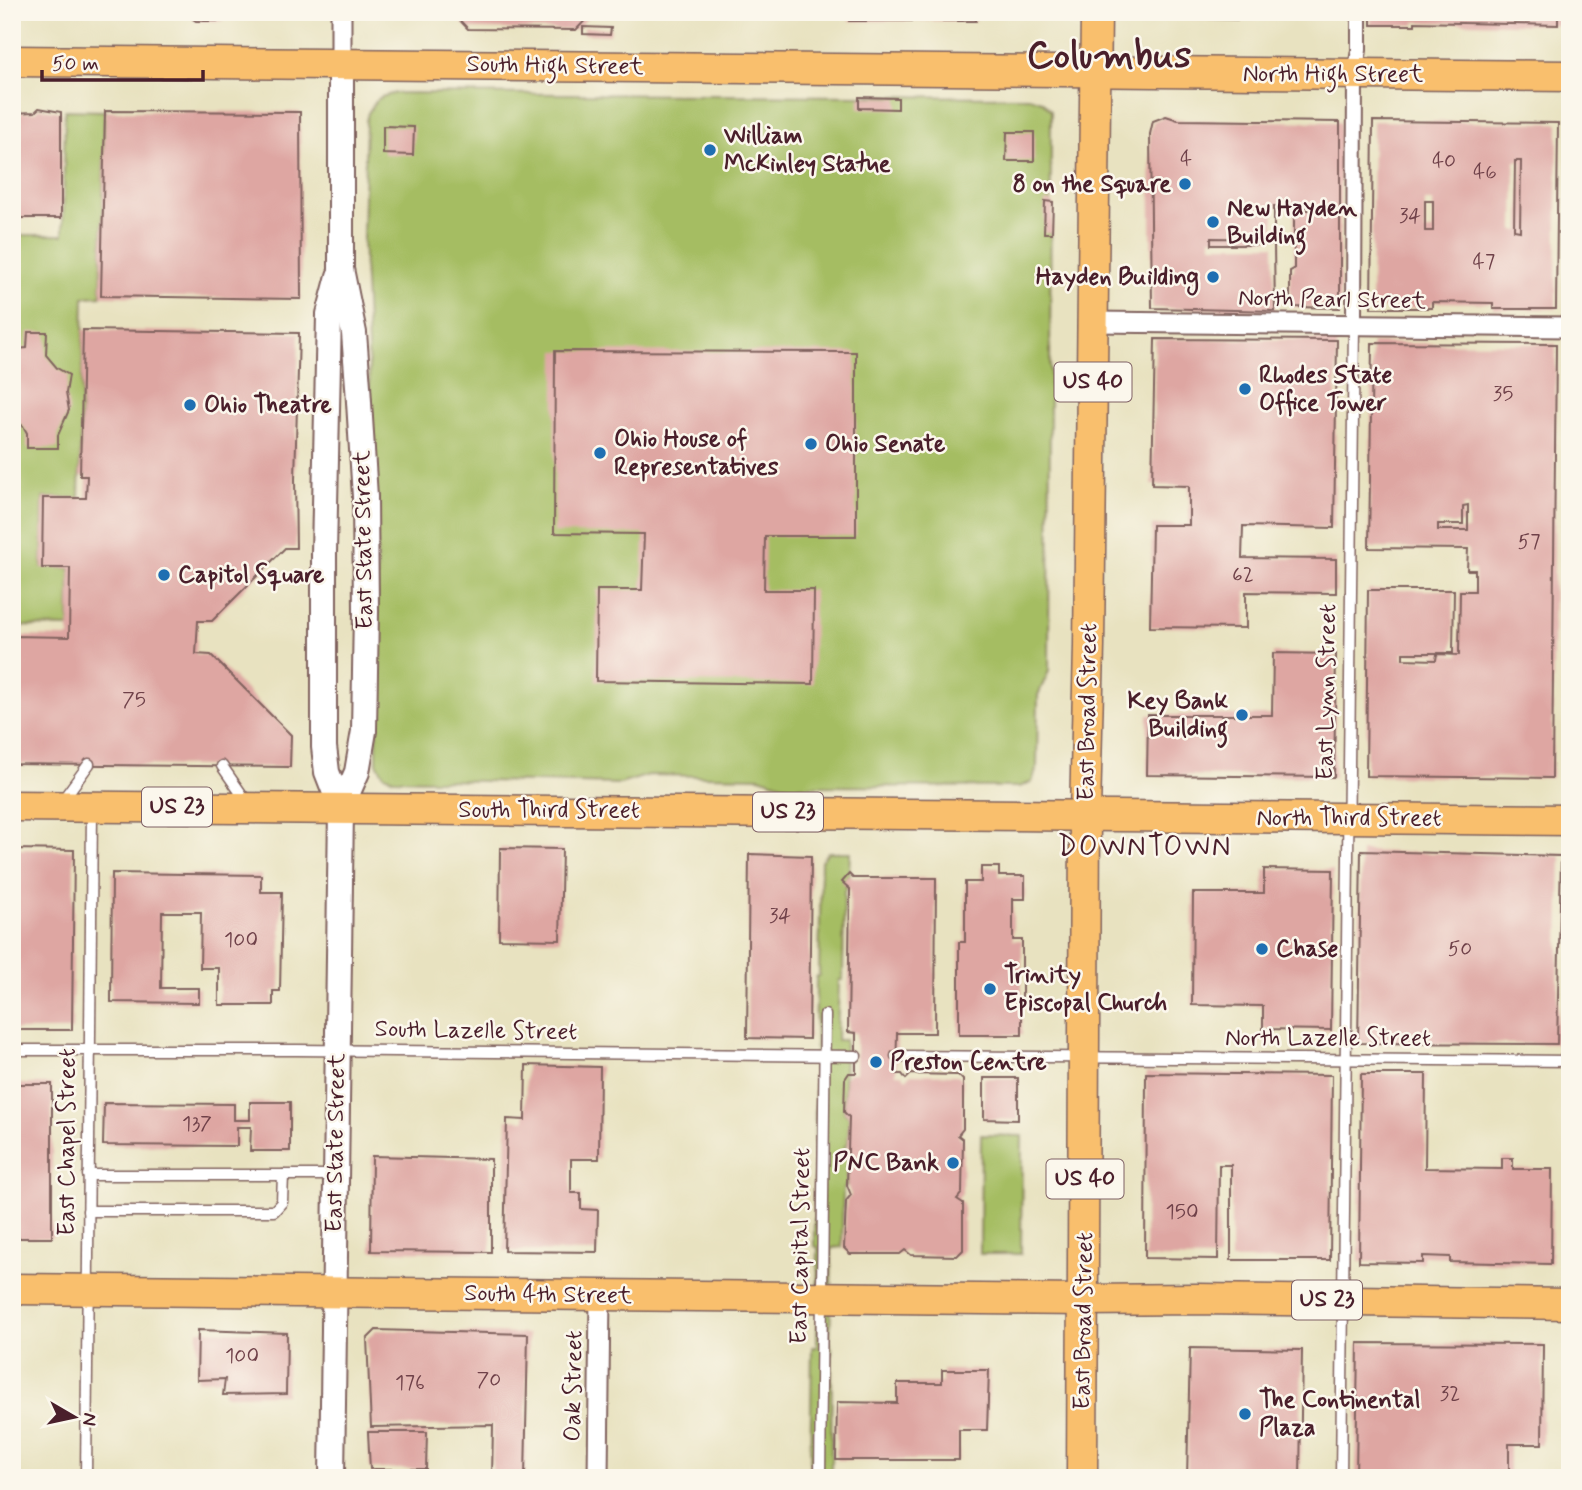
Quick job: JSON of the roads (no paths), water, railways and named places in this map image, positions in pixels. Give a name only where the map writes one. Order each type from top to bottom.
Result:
[{"type":"main road","name":"US 40","points":[[1096,12],[1097,72]]},
{"type":"main road","name":"South High Street","points":[[12,61],[1097,72]]},
{"type":"main road","name":"North High Street","points":[[1097,72],[1570,76]]},
{"type":"main road","name":"East Broad Street","points":[[1082,1478],[1085,814],[1097,72]]},
{"type":"main road","name":"South Third Street","points":[[12,806],[1085,814]]},
{"type":"main road","name":"North Third Street","points":[[1085,814],[1570,820]]},
{"type":"main road","name":"South 4th Street","points":[[12,1289],[1084,1300]]},
{"type":"main road","name":"US 23","points":[[1084,1300],[1570,1304]]},
{"type":"street","points":[[341,12],[341,64]]},
{"type":"street","name":"East Lynn Street","points":[[1354,325],[1355,74],[1359,50],[1359,12]]},
{"type":"street","name":"East State Street","points":[[341,64],[341,269],[354,333],[357,372],[365,497],[366,611],[364,730],[357,772],[341,808]]},
{"type":"street","name":"East State Street","points":[[332,1478],[341,808],[327,772],[324,747],[324,554],[329,314],[341,269]]},
{"type":"street","name":"North Pearl Street","points":[[1094,322],[1570,327]]},
{"type":"street","name":"Oak Street","points":[[598,1478],[600,1295]]},
{"type":"lane","name":"East Lynn Street","points":[[1341,1478],[1354,325]]},
{"type":"lane","points":[[58,806],[89,764]]},
{"type":"lane","points":[[222,766],[252,808]]},
{"type":"lane","name":"East Chapel Street","points":[[86,1478],[92,807]]},
{"type":"lane","name":"East Capital Street","points":[[820,1478],[825,1015]]},
{"type":"lane","name":"South Lazelle Street","points":[[12,1050],[337,1050],[856,1056]]},
{"type":"lane","points":[[897,1056],[1086,1057]]},
{"type":"lane","name":"North Lazelle Street","points":[[1086,1057],[1570,1061]]},
{"type":"lane","points":[[88,1175],[336,1175]]},
{"type":"lane","points":[[88,1212],[274,1211],[282,1202],[283,1175]]},
{"type":"place","name":"William McKinley Statue","points":[[710,150]]},
{"type":"place","name":"8 on the Square","points":[[1185,184]]},
{"type":"place","name":"New Hayden Building","points":[[1213,222]]},
{"type":"place","name":"Hayden Building","points":[[1213,277]]},
{"type":"place","name":"Rhodes State Office Tower","points":[[1245,389]]},
{"type":"place","name":"Ohio Theatre","points":[[190,405]]},
{"type":"place","name":"Ohio Senate","points":[[811,444]]},
{"type":"place","name":"Ohio House of Representatives","points":[[600,453]]},
{"type":"place","name":"Capitol Square","points":[[164,575]]},
{"type":"place","name":"Key Bank Building","points":[[1242,715]]},
{"type":"place","name":"Chase","points":[[1262,949]]},
{"type":"place","name":"Trinity Episcopal Church","points":[[990,989]]},
{"type":"place","name":"Preston Centre","points":[[876,1062]]},
{"type":"place","name":"PNC Bank","points":[[953,1163]]},
{"type":"place","name":"The Continental Plaza","points":[[1245,1414]]},
{"type":"district","name":"Columbus","points":[[1109,56]]},
{"type":"district","name":"DOWNTOWN","points":[[1145,847]]}]
